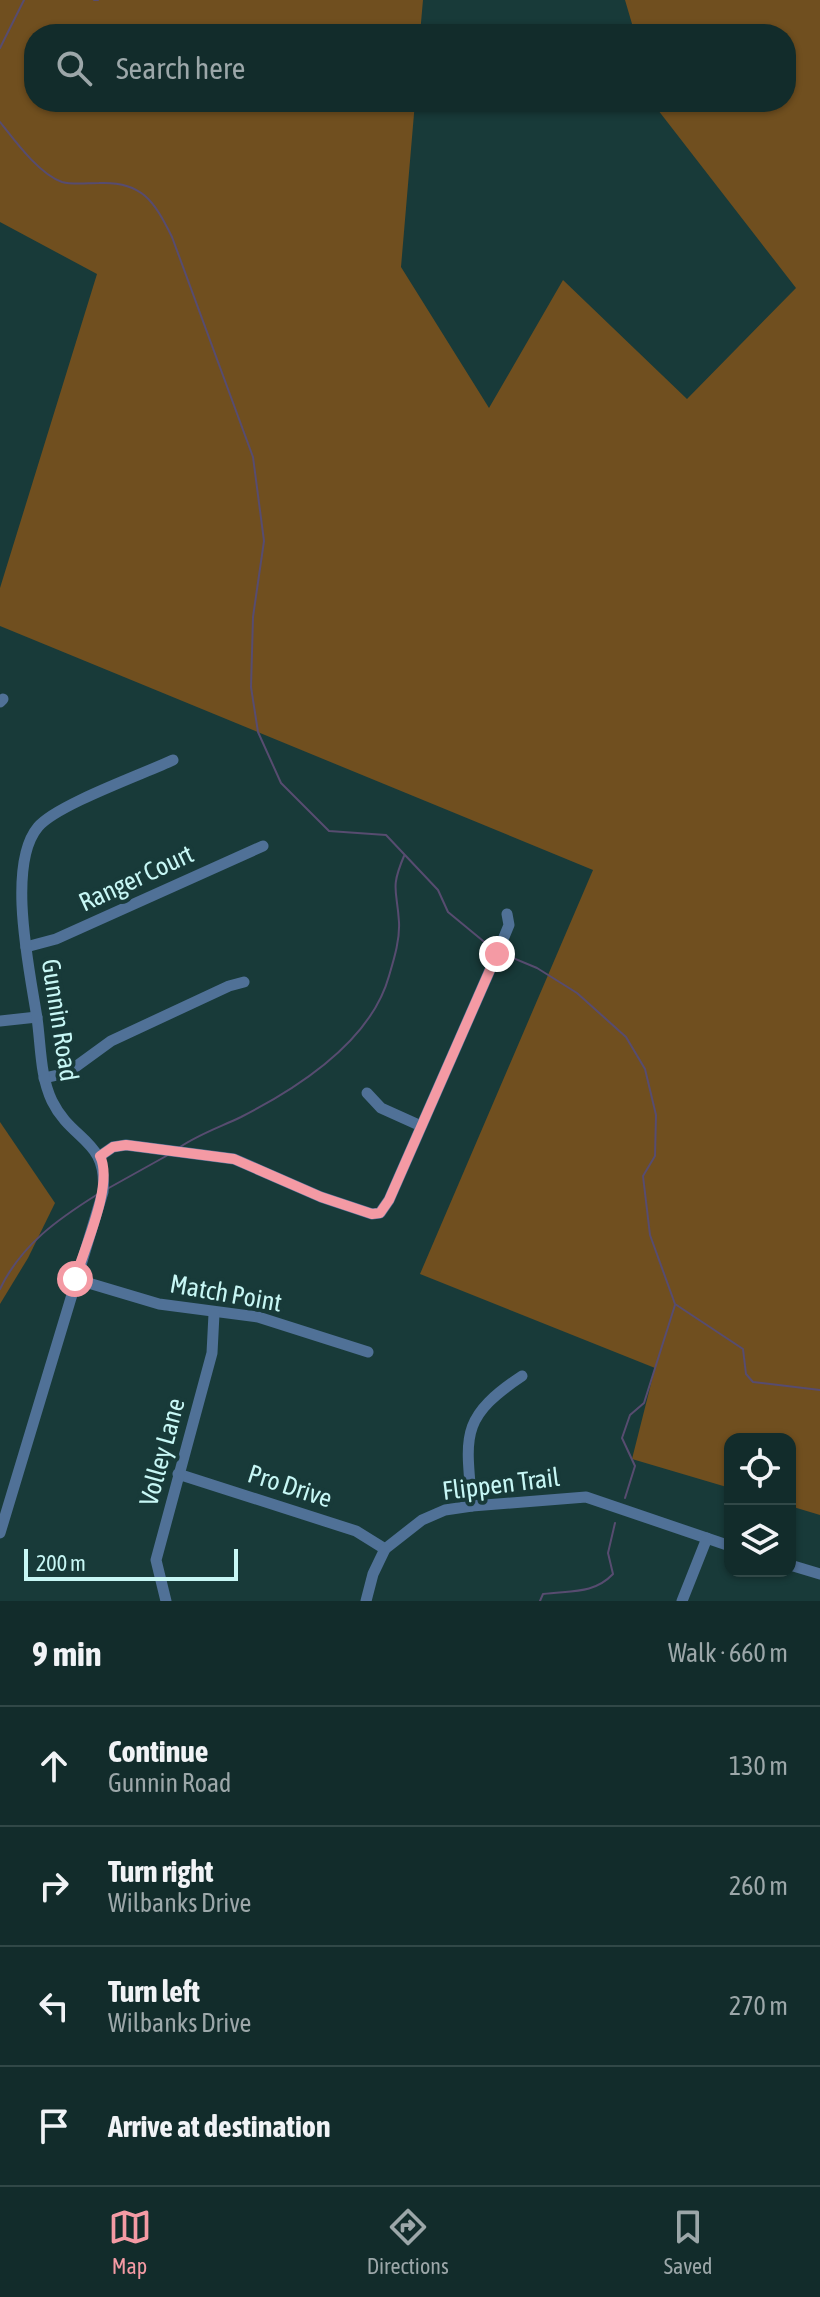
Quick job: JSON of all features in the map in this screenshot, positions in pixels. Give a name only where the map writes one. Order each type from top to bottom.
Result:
[{"type":"street","name":"Gunnin Road","points":[[100,1156],[66,1122],[54,1104],[44,1078],[26,947],[22,886],[30,839],[49,817],[173,760]]},
{"type":"street","name":"Ranger Court","points":[[26,947],[56,939],[263,846]]},
{"type":"street","points":[[0,1533],[103,1192],[104,1164],[100,1156],[113,1147],[126,1145],[234,1159],[321,1197],[372,1214],[380,1213],[389,1200],[509,925],[507,914]]},
{"type":"street","points":[[44,1078],[67,1073],[111,1041],[229,986],[244,982]]},
{"type":"street","points":[[0,1021],[37,1017]]},
{"type":"street","points":[[367,1093],[381,1108],[421,1126]]},
{"type":"street","name":"Match Point","points":[[75,1279],[159,1304],[214,1314],[258,1317],[368,1352]]},
{"type":"street","name":"Volley Lane","points":[[166,1601],[156,1560],[212,1353],[214,1314]]},
{"type":"street","points":[[472,1506],[467,1445],[475,1415],[522,1376]]},
{"type":"street","name":"Pro Drive","points":[[178,1474],[356,1531],[385,1549]]},
{"type":"street","name":"Flippen Trail","points":[[366,1601],[373,1574],[385,1549],[422,1520],[445,1510],[586,1497],[724,1544]]},
{"type":"street","points":[[682,1601],[707,1538]]},
{"type":"street","points":[[796,1567],[820,1574]]},
{"type":"shaded area","points":[[0,0],[423,0],[421,24],[24,24],[24,112],[414,112],[401,267],[489,408],[563,280],[687,399],[796,288],[660,112],[796,112],[796,24],[632,24],[625,0],[820,0],[820,1515],[796,1508],[796,1433],[724,1433],[724,1486],[632,1459],[655,1368],[420,1274],[593,870],[0,626],[0,588],[97,274],[0,222]]},
{"type":"shaded area","points":[[0,1122],[55,1203],[28,1258],[0,1304]]},
{"type":"waterway","points":[[0,48],[24,0]]},
{"type":"waterway","points":[[0,122],[28,156],[53,178],[71,183],[114,183],[145,196],[172,237],[253,457],[264,541],[253,617],[251,687],[258,732],[281,783],[329,831],[386,835],[438,890],[448,912],[488,945]]},
{"type":"waterway","points":[[180,1147],[286,1092],[330,1060],[366,1021],[380,1000],[396,949],[399,929],[396,883],[404,856]]},
{"type":"waterway","points":[[508,956],[537,968],[577,993],[626,1037],[645,1069],[656,1115],[655,1156],[643,1176],[650,1235],[675,1304],[743,1349],[746,1374],[753,1382],[820,1390]]},
{"type":"waterway","points":[[107,1189],[168,1155]]},
{"type":"waterway","points":[[0,1289],[19,1259],[42,1234],[98,1194]]},
{"type":"waterway","points":[[625,1498],[635,1466],[622,1438],[630,1415],[644,1403],[675,1305]]},
{"type":"waterway","points":[[540,1601],[543,1594],[589,1589],[613,1574],[608,1553],[615,1523]]},
{"type":"route","points":[[75,1279],[103,1192],[105,1173],[100,1156],[113,1147],[126,1145],[234,1159],[321,1197],[372,1214],[380,1213],[389,1200],[497,954]]}]
